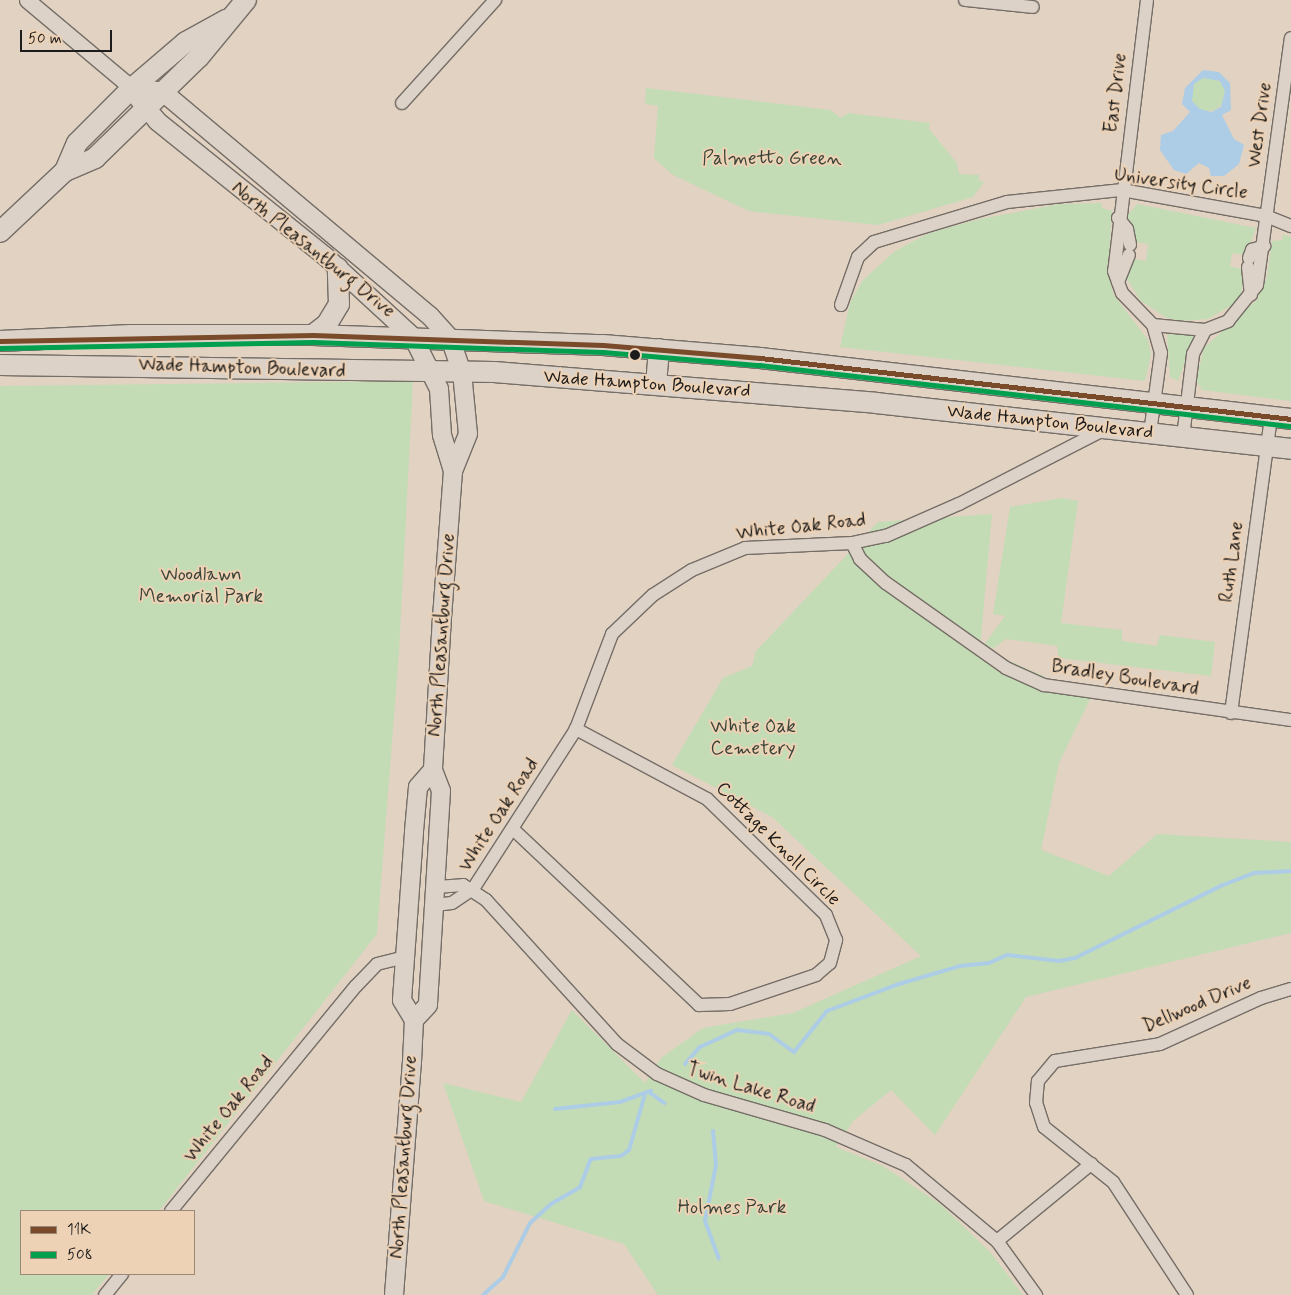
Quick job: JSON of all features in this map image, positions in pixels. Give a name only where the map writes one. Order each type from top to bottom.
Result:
[{"type":"main road","points":[[2,234],[65,171],[95,158],[199,57],[226,20],[246,0]]},
{"type":"main road","points":[[65,171],[77,143],[132,88],[186,42],[226,20]]},
{"type":"main road","points":[[132,88],[162,92]]},
{"type":"main road","name":"North Pleasantburg Drive","points":[[132,88],[145,110],[338,268],[413,338],[434,373],[453,470],[433,770],[441,791],[428,1005],[414,1020],[394,1295]]},
{"type":"main road","name":"North Pleasantburg Drive","points":[[162,92],[408,297],[450,338],[462,372],[468,434],[453,470]]},
{"type":"main road","points":[[313,335],[327,324],[339,304],[338,268]]},
{"type":"main road","name":"Wade Hampton Boulevard","points":[[0,341],[132,335],[313,335],[450,338],[659,349],[1291,419]]},
{"type":"main road","points":[[530,342],[530,375]]},
{"type":"main road","points":[[656,384],[659,349]]},
{"type":"main road","name":"Wade Hampton Boulevard","points":[[0,365],[164,364],[530,375],[656,384],[1024,419],[1291,450]]},
{"type":"main road","points":[[1024,419],[1026,389]]},
{"type":"main road","points":[[414,1020],[402,1000],[418,787],[433,770]]},
{"type":"street","points":[[27,0],[132,88]]},
{"type":"street","points":[[402,103],[495,0]]},
{"type":"street","points":[[965,0],[1033,7]]},
{"type":"street","name":"East Drive","points":[[1118,282],[1114,271],[1118,218],[1147,0]]},
{"type":"street","name":"West Drive","points":[[1251,294],[1264,246],[1266,216],[1291,38]]},
{"type":"street","name":"University Circle","points":[[841,305],[858,257],[874,242],[1007,202],[1122,190],[1266,216],[1291,226]]},
{"type":"street","points":[[1118,218],[1127,229],[1129,250],[1118,282],[1135,310],[1152,325],[1161,353],[1150,433]]},
{"type":"street","points":[[1152,325],[1205,330],[1228,321],[1251,294],[1249,262],[1252,250],[1264,246]]},
{"type":"street","points":[[1183,437],[1193,354],[1205,330]]},
{"type":"street","name":"Ruth Lane","points":[[1231,713],[1271,416]]},
{"type":"street","name":"White Oak Road","points":[[436,896],[452,903],[473,889],[514,830],[576,729],[612,634],[653,595],[692,570],[745,548],[852,544],[918,524],[1107,428]]},
{"type":"street","name":"Bradley Boulevard","points":[[852,544],[867,567],[948,629],[1006,668],[1044,685],[1291,720]]},
{"type":"street","name":"Cottage Knoll Circle","points":[[514,830],[699,1005],[730,1004],[816,975],[830,963],[836,940],[826,915],[707,799],[576,729]]},
{"type":"street","name":"Twin Lake Road","points":[[473,889],[617,1044],[657,1074],[687,1089],[818,1128],[889,1156],[934,1185],[997,1241],[1036,1295]]},
{"type":"street","name":"White Oak Road","points":[[173,1210],[363,978],[377,964],[406,957]]},
{"type":"street","name":"Dellwood Drive","points":[[1187,1295],[1128,1202],[1091,1164],[1044,1127],[1038,1116],[1038,1082],[1050,1065],[1064,1058],[1160,1044],[1261,998],[1291,989]]},
{"type":"street","points":[[997,1241],[1091,1164]]},
{"type":"street","points":[[105,1295],[121,1275]]},
{"type":"green space","points":[[1208,77],[1215,78],[1220,82],[1224,87],[1224,101],[1220,106],[1215,110],[1208,111],[1201,110],[1196,106],[1192,101],[1191,94],[1192,87],[1196,82],[1201,78]]},
{"type":"green space","name":"Palmetto Green","points":[[646,88],[830,110],[841,118],[848,113],[930,123],[929,129],[957,163],[959,174],[980,175],[978,180],[984,182],[973,197],[878,225],[749,211],[673,175],[654,158],[658,106],[645,104]]},
{"type":"green space","points":[[1102,203],[1102,208],[1112,211],[1108,270],[1113,294],[1148,340],[1151,354],[1145,381],[840,347],[850,303],[862,281],[895,251],[929,233],[980,219],[1060,204]]},
{"type":"green space","points":[[1137,204],[1256,228],[1246,255],[1232,253],[1230,266],[1244,270],[1241,297],[1234,304],[1208,319],[1180,321],[1165,317],[1140,300],[1126,277],[1133,259],[1146,261],[1148,244],[1134,242],[1126,217]]},
{"type":"green space","points":[[1283,234],[1291,237],[1291,401],[1202,390],[1196,380],[1204,348],[1257,300],[1267,277],[1272,241],[1282,240]]},
{"type":"green space","points":[[1167,334],[1194,335],[1178,381],[1170,377]]},
{"type":"green space","name":"Woodlawn Memorial Park","points":[[413,381],[399,652],[377,934],[160,1210],[20,1210],[20,1275],[108,1275],[92,1295],[0,1295],[0,386]]},
{"type":"green space","points":[[1062,498],[1078,501],[1061,623],[1122,630],[1122,641],[1157,646],[1160,635],[1215,642],[1211,676],[1059,658],[1057,646],[1006,639],[994,648],[984,645],[1005,616],[993,614],[1010,507]]},
{"type":"green space","points":[[992,514],[980,648],[1091,697],[1059,763],[1041,850],[1109,876],[1157,834],[1291,842],[1291,933],[1026,997],[935,1135],[891,1090],[853,1121],[836,1147],[883,1166],[940,1204],[991,1253],[1023,1295],[658,1295],[624,1244],[484,1201],[443,1083],[521,1102],[572,1010],[645,1083],[661,1058],[703,1028],[793,1013],[921,956],[772,817],[672,765],[723,678],[752,666],[756,651],[878,522]]},
{"type":"water","points":[[1203,70],[1219,72],[1230,83],[1231,110],[1222,115],[1234,139],[1244,145],[1239,164],[1224,176],[1211,176],[1209,168],[1199,163],[1186,174],[1174,170],[1160,150],[1161,135],[1173,131],[1190,112],[1182,104],[1185,88]],"holes":[[[1203,78],[1220,81],[1225,91],[1221,107],[1211,112],[1200,109],[1192,101],[1194,84]]]},
{"type":"waterway","points":[[685,1064],[700,1047],[737,1030],[769,1034],[794,1052],[827,1011],[899,984],[960,966],[989,963],[1007,955],[1059,961],[1075,958],[1223,885],[1254,873],[1291,871]]},
{"type":"waterway","points":[[555,1109],[620,1102],[651,1091]]},
{"type":"waterway","points":[[649,1092],[664,1103]]},
{"type":"waterway","points":[[483,1295],[503,1277],[530,1223],[551,1204],[580,1187],[591,1159],[621,1156],[629,1150],[645,1094]]},
{"type":"waterway","points":[[713,1131],[716,1165],[705,1221],[719,1259]]},
{"type":"transit line","name":"11K","points":[[0,341],[313,335],[603,345],[760,358],[1291,419]]},
{"type":"transit line","name":"508","points":[[0,348],[313,342],[603,352],[759,365],[1290,426]]},
{"type":"park label","name":"White Oak Cemetery","points":[[753,738]]},
{"type":"park label","name":"Holmes Park","points":[[732,1208]]}]
